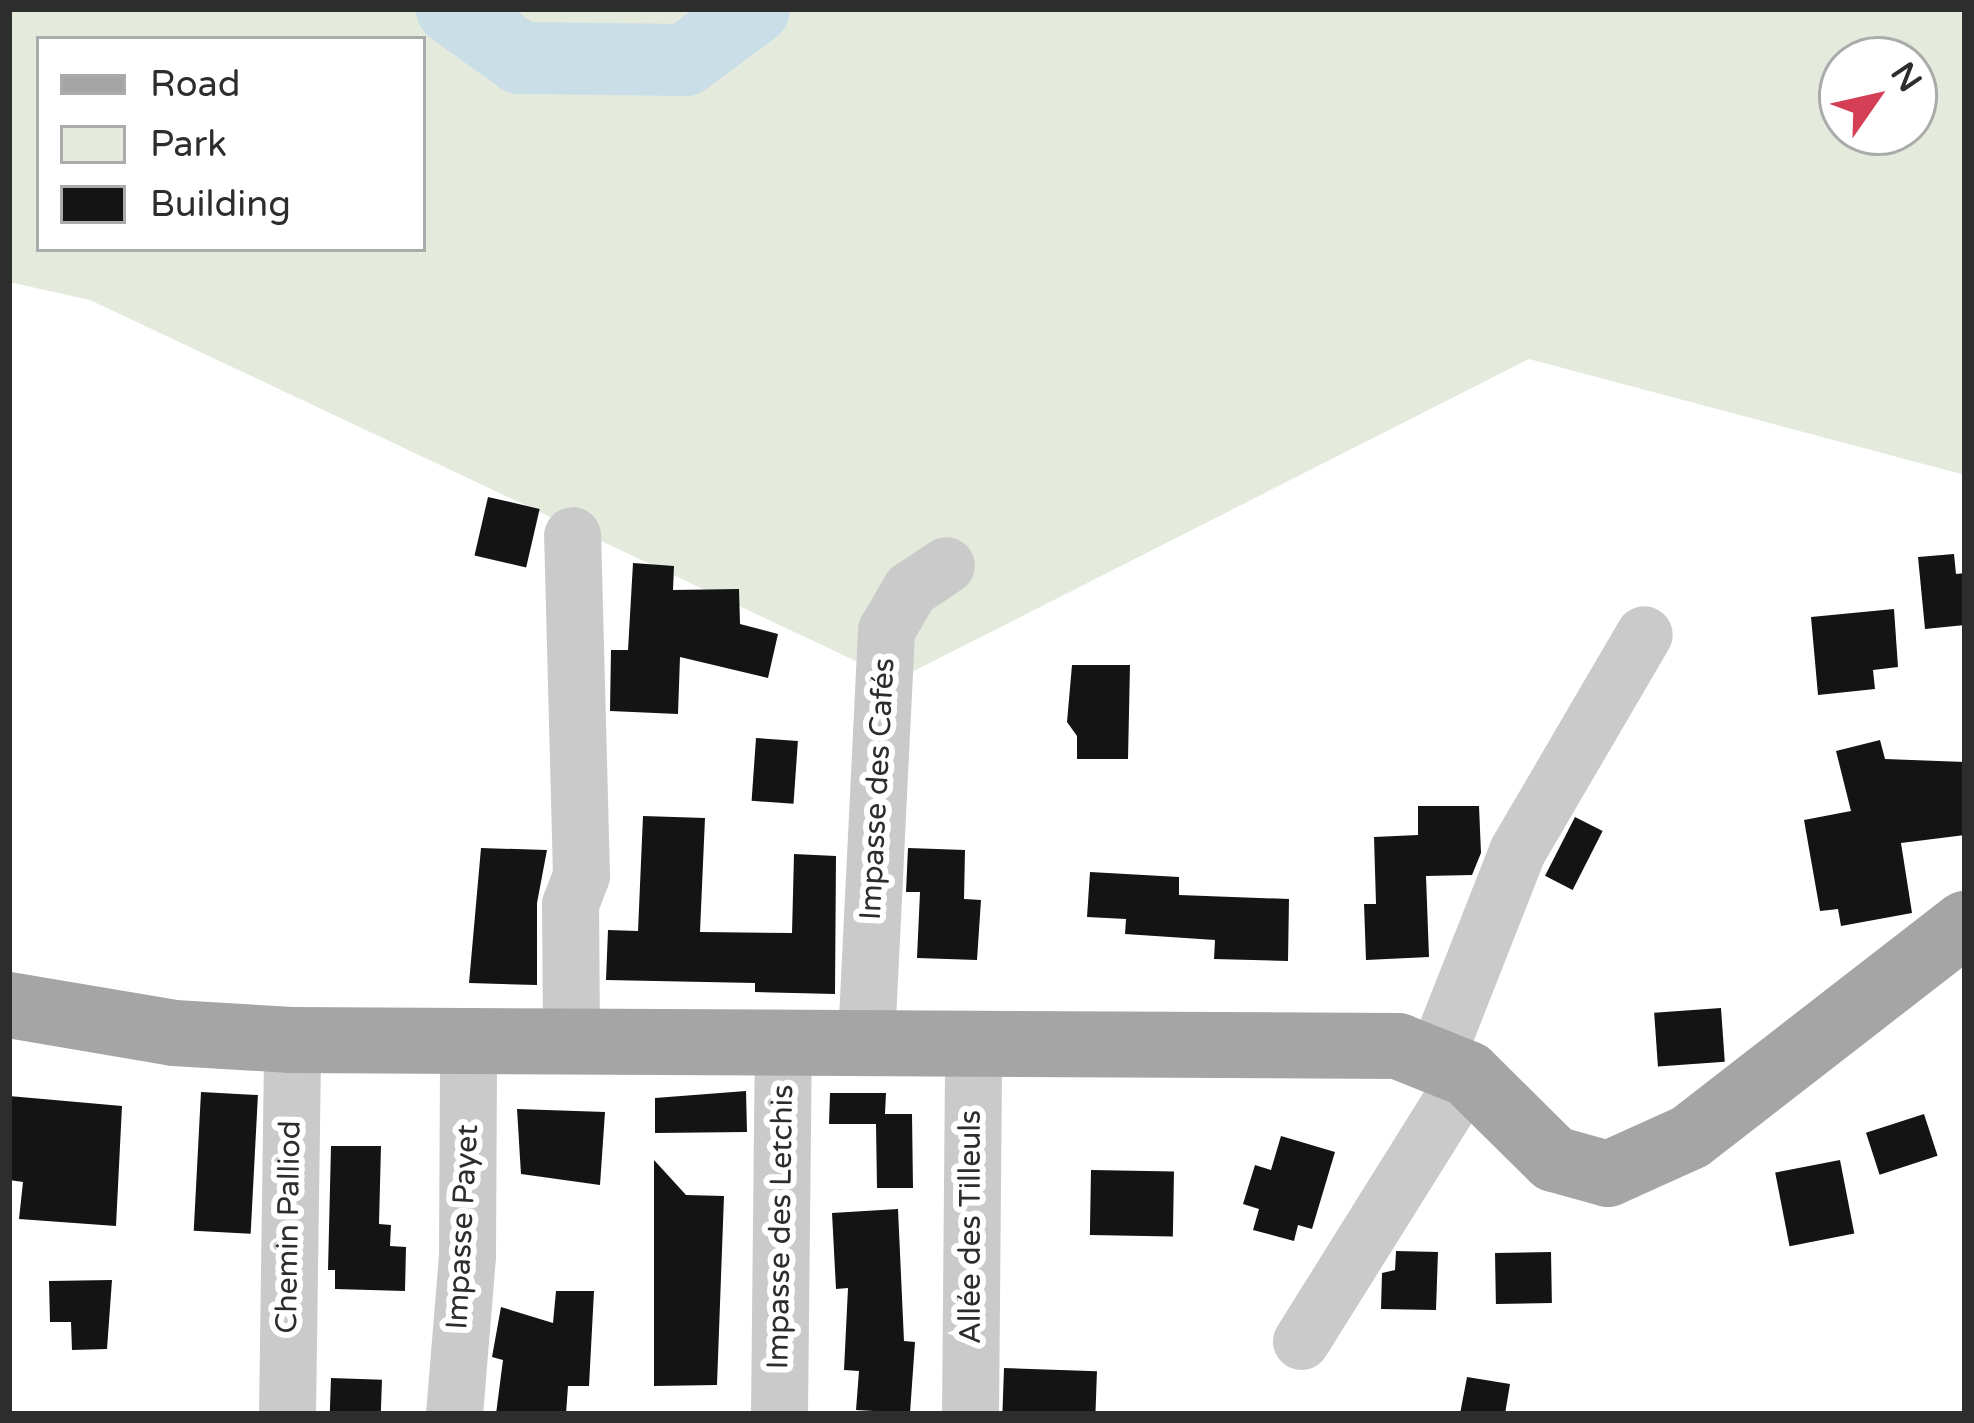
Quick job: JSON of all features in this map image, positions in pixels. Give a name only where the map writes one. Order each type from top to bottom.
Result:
[{"type":"main road","points":[[9,1005],[174,1033],[292,1040],[1360,1044],[1452,1065],[1554,1159],[1585,1172],[1628,1171],[1690,1137],[1965,925]]},
{"type":"street","points":[[571,1040],[570,904],[581,875],[572,535]]},
{"type":"street","name":"Impasse des Cafés","points":[[866,1040],[886,630],[910,589],[946,565]]},
{"type":"street","points":[[1301,1341],[1452,1065],[1517,851],[1644,634]]},
{"type":"street","name":"Chemin Palliod","points":[[287,1414],[292,1040]]},
{"type":"street","name":"Impasse Payet","points":[[454,1414],[467,1256],[468,1040]]},
{"type":"street","name":"Impasse des Letchis","points":[[779,1414],[783,1040]]},
{"type":"street","name":"Allée des Tilleuls","points":[[970,1414],[973,1040]]},
{"type":"green space","points":[[9,9],[1965,9],[1965,475],[1529,359],[896,680],[90,300],[9,282]]},
{"type":"building","points":[[488,497],[540,509],[526,567],[475,555]]},
{"type":"building","points":[[1954,554],[1956,574],[1965,573],[1965,625],[1925,629],[1918,557]]},
{"type":"building","points":[[633,563],[674,566],[673,590],[739,589],[740,624],[778,634],[768,678],[680,657],[678,714],[610,711],[611,650],[628,650]]},
{"type":"building","points":[[1894,609],[1898,667],[1873,670],[1875,689],[1818,695],[1811,617]]},
{"type":"building","points":[[1072,665],[1130,665],[1128,759],[1077,759],[1077,736],[1067,722]]},
{"type":"building","points":[[756,738],[798,741],[794,804],[752,801]]},
{"type":"building","points":[[1880,740],[1885,759],[1965,762],[1965,835],[1901,843],[1912,913],[1841,926],[1838,909],[1820,911],[1804,820],[1851,811],[1836,751]]},
{"type":"building","points":[[1418,806],[1479,806],[1481,853],[1472,875],[1426,876],[1429,957],[1366,960],[1364,904],[1376,904],[1374,837],[1418,835]]},
{"type":"building","points":[[643,816],[705,818],[700,932],[792,933],[794,854],[836,856],[835,994],[755,992],[755,983],[606,980],[608,930],[638,931]]},
{"type":"building","points":[[1575,817],[1603,831],[1573,890],[1545,876]]},
{"type":"building","points":[[481,848],[547,850],[537,903],[537,985],[469,983]]},
{"type":"building","points":[[908,848],[965,850],[964,899],[981,900],[977,960],[917,958],[920,892],[906,892]]},
{"type":"building","points":[[1090,872],[1179,877],[1179,895],[1289,899],[1288,961],[1214,959],[1215,940],[1125,934],[1126,919],[1087,917]]},
{"type":"building","points":[[1721,1008],[1725,1062],[1658,1067],[1654,1013]]},
{"type":"building","points":[[746,1091],[747,1132],[655,1133],[655,1098]]},
{"type":"building","points":[[201,1092],[258,1095],[251,1234],[194,1231]]},
{"type":"building","points":[[830,1093],[886,1093],[885,1114],[912,1114],[913,1188],[877,1188],[876,1124],[829,1124]]},
{"type":"building","points":[[9,1096],[122,1106],[116,1226],[19,1219],[23,1182],[9,1180]]},
{"type":"building","points":[[517,1109],[605,1112],[600,1185],[521,1174]]},
{"type":"building","points":[[1924,1114],[1938,1156],[1880,1175],[1866,1133]]},
{"type":"building","points":[[1281,1136],[1335,1152],[1312,1229],[1298,1225],[1294,1241],[1253,1230],[1259,1209],[1243,1204],[1255,1165],[1271,1170]]},
{"type":"building","points":[[331,1146],[381,1146],[379,1224],[391,1225],[390,1246],[406,1247],[405,1291],[335,1289],[335,1270],[328,1270]]},
{"type":"building","points":[[654,1160],[686,1195],[724,1196],[717,1385],[654,1386]]},
{"type":"building","points":[[1840,1160],[1854,1234],[1790,1246],[1775,1173]]},
{"type":"building","points":[[1091,1170],[1174,1171],[1173,1236],[1090,1235]]},
{"type":"building","points":[[898,1209],[904,1341],[915,1342],[910,1413],[856,1410],[859,1371],[844,1370],[848,1288],[836,1289],[832,1213]]},
{"type":"building","points":[[1396,1251],[1438,1252],[1436,1310],[1381,1309],[1382,1273],[1395,1270]]},
{"type":"building","points":[[1551,1252],[1552,1303],[1496,1304],[1495,1253]]},
{"type":"building","points":[[112,1280],[107,1349],[72,1350],[71,1322],[50,1322],[49,1281]]},
{"type":"building","points":[[556,1291],[594,1291],[589,1386],[568,1386],[566,1414],[496,1414],[503,1360],[492,1357],[501,1307],[553,1323]]},
{"type":"building","points":[[1004,1368],[1097,1371],[1095,1414],[1002,1414]]},
{"type":"building","points":[[1467,1377],[1510,1384],[1505,1414],[1460,1414]]},
{"type":"building","points":[[331,1378],[382,1380],[381,1414],[330,1414]]},
{"type":"waterway","points":[[452,9],[520,58],[685,60],[754,9]]}]
